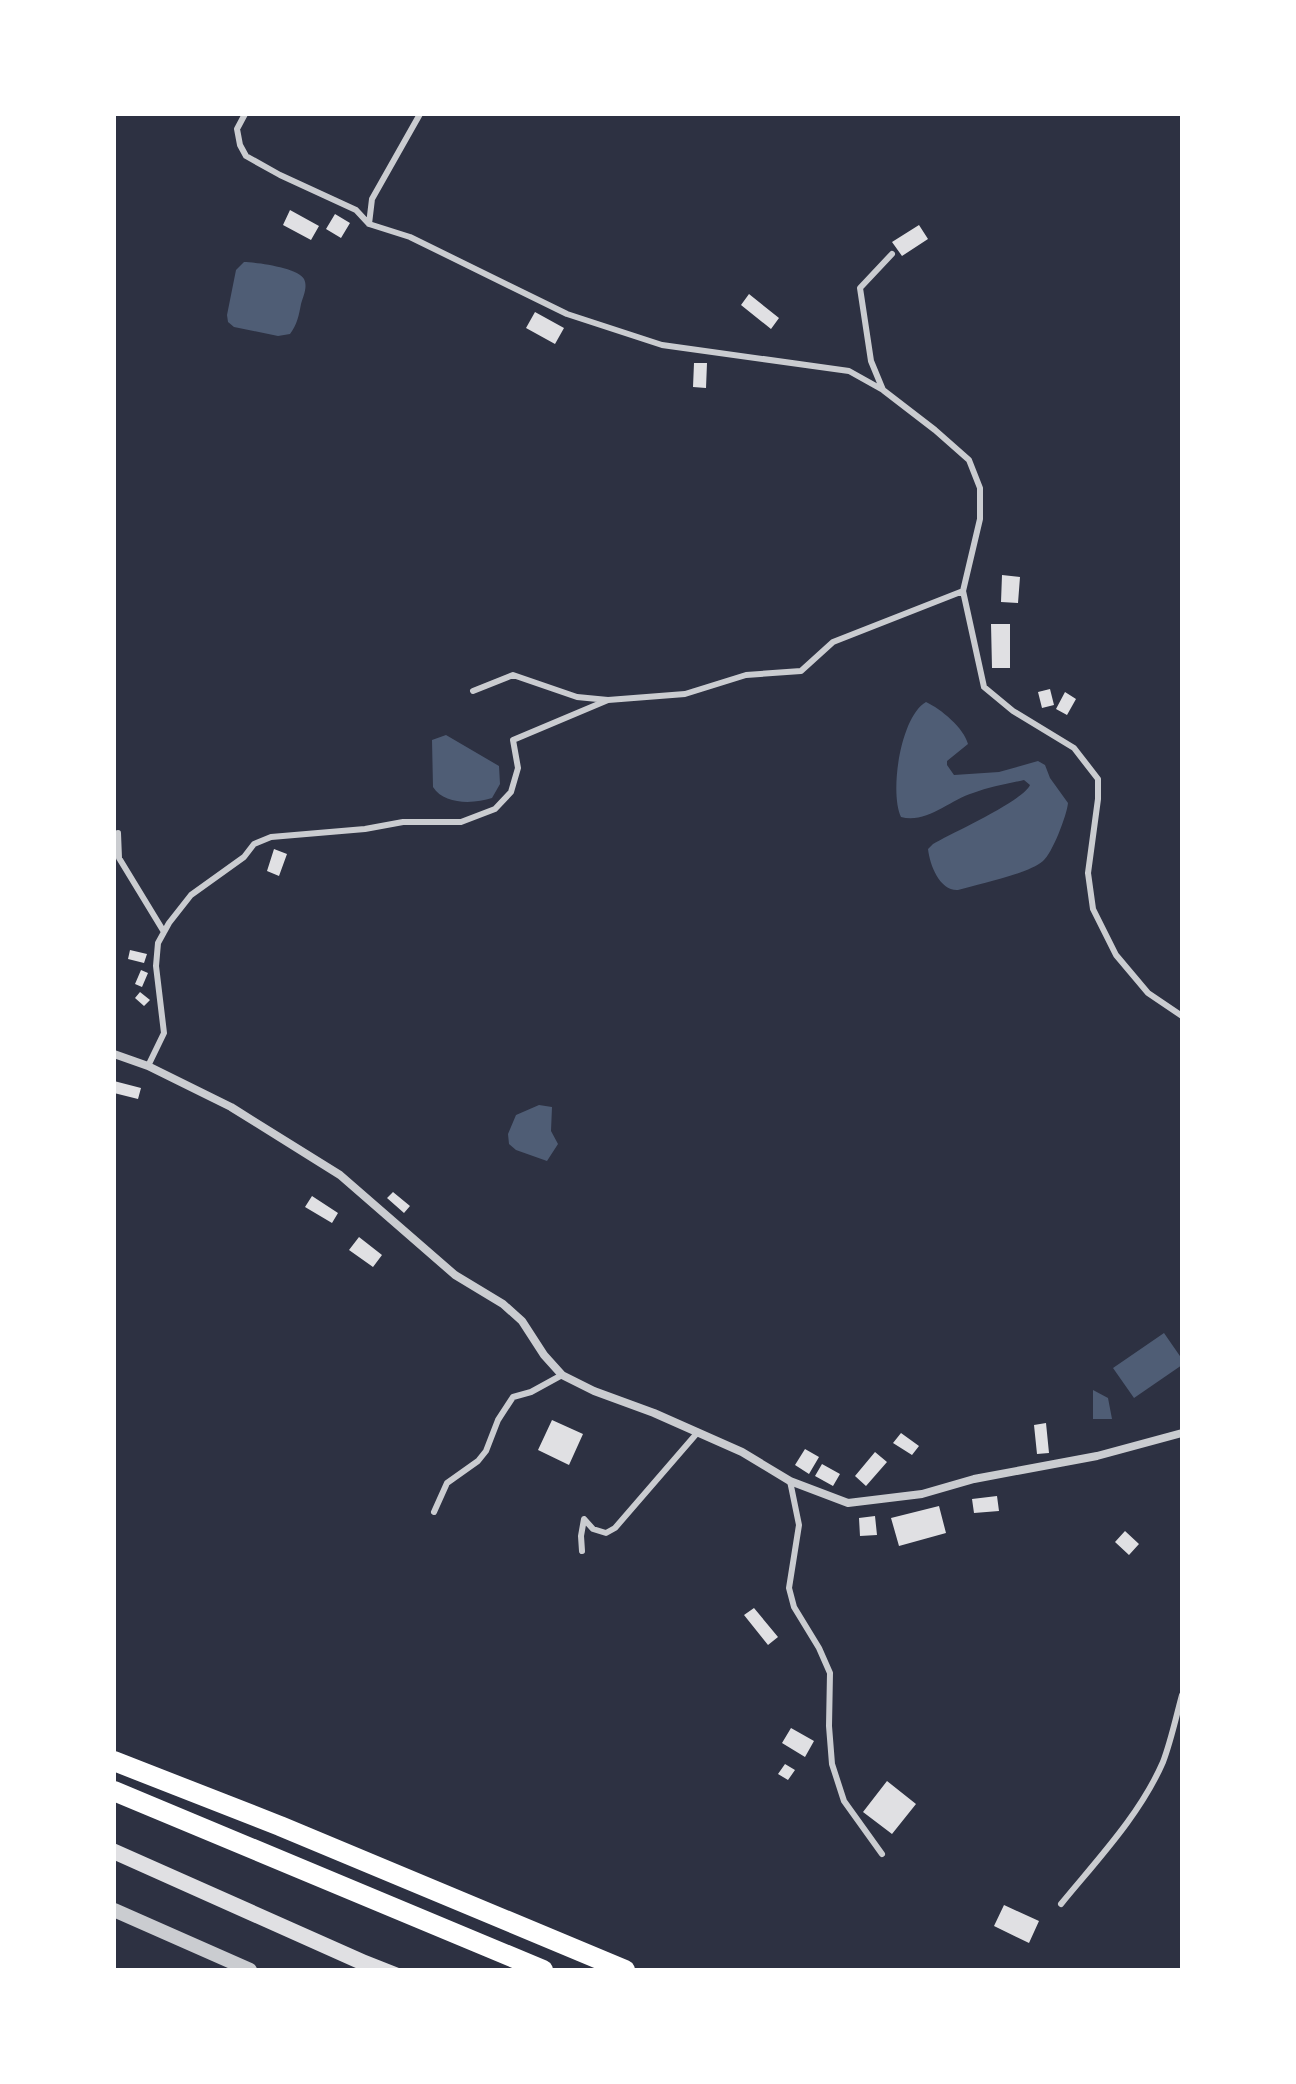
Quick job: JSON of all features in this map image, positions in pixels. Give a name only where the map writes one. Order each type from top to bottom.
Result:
[{"type":"highway","points":[[114,1761],[295,1832],[625,1970]]},
{"type":"highway","points":[[114,1791],[543,1970]]},
{"type":"street","points":[[114,1054],[148,1066],[231,1107],[340,1175],[455,1275],[503,1304],[522,1321],[544,1355],[562,1375],[742,1452],[790,1481],[848,1503],[922,1494],[974,1479],[1097,1456],[1182,1433]]},
{"type":"street","points":[[114,1910],[250,1970]]},
{"type":"lane","points":[[245,114],[237,129],[246,156],[356,210],[369,224],[410,237],[567,314],[662,345],[849,371],[883,390],[969,460],[980,488],[980,519],[963,591],[984,687],[1013,711],[1074,748],[1098,779],[1088,873],[1093,909],[1116,955],[1148,993],[1182,1016]]},
{"type":"lane","points":[[369,224],[372,199],[420,114]]},
{"type":"lane","points":[[883,390],[871,361],[860,288],[892,254]]},
{"type":"lane","points":[[473,691],[513,675],[577,697],[608,700],[685,694],[746,675],[801,671],[833,642],[963,591]]},
{"type":"lane","points":[[148,1066],[164,1033],[156,966],[158,943],[191,895],[244,857],[254,844],[271,837],[365,829],[403,822],[461,822],[495,809],[511,792],[518,768],[513,740],[608,700]]},
{"type":"lane","points":[[118,833],[119,858],[164,932]]},
{"type":"lane","points":[[434,1512],[447,1483],[478,1461],[486,1451],[498,1420],[513,1397],[531,1392],[562,1375]]},
{"type":"lane","points":[[582,1551],[584,1519],[593,1529],[606,1533],[615,1528],[698,1432]]},
{"type":"lane","points":[[790,1481],[799,1525],[789,1588],[794,1607],[830,1673],[832,1764],[844,1801],[882,1854]]},
{"type":"lane","points":[[1061,1904],[1143,1797],[1163,1762],[1182,1695]]},
{"type":"water","points":[[244,262],[286,269],[304,279],[305,292],[290,334],[278,336],[234,327],[228,322],[236,270]]},
{"type":"water","points":[[926,702],[951,720],[966,738],[968,744],[947,761],[954,775],[999,772],[1038,761],[1045,765],[1050,778],[1068,803],[1051,851],[1036,866],[958,890],[941,882],[928,849],[1001,808],[1030,785],[1024,780],[992,787],[964,796],[920,817],[901,817],[896,790],[900,755],[910,722]]},
{"type":"water","points":[[446,735],[499,766],[500,784],[492,798],[460,802],[444,797],[433,787],[432,740]]},
{"type":"water","points":[[539,1105],[552,1107],[551,1131],[558,1144],[547,1161],[516,1150],[509,1144],[508,1134],[516,1115]]},
{"type":"water","points":[[1164,1333],[1182,1359],[1182,1365],[1134,1398],[1113,1368]]},
{"type":"water","points":[[1093,1390],[1108,1398],[1112,1419],[1093,1419]]},
{"type":"building","points":[[290,210],[319,226],[311,240],[283,225]]},
{"type":"building","points":[[335,214],[350,223],[341,238],[326,229]]},
{"type":"building","points":[[919,225],[928,239],[902,256],[892,242]]},
{"type":"building","points":[[749,294],[779,318],[771,329],[741,305]]},
{"type":"building","points":[[535,312],[564,328],[555,344],[526,328]]},
{"type":"building","points":[[694,363],[707,363],[706,388],[693,387]]},
{"type":"building","points":[[1002,575],[1020,577],[1018,603],[1001,602]]},
{"type":"building","points":[[991,624],[1010,624],[1010,668],[992,668]]},
{"type":"building","points":[[1050,689],[1054,705],[1042,708],[1038,692]]},
{"type":"building","points":[[1065,692],[1076,699],[1067,715],[1056,709]]},
{"type":"building","points":[[274,849],[287,854],[279,876],[267,871]]},
{"type":"building","points":[[130,950],[147,954],[144,963],[128,959]]},
{"type":"building","points":[[141,970],[148,973],[142,987],[135,984]]},
{"type":"building","points":[[140,992],[150,1000],[144,1006],[135,998]]},
{"type":"building","points":[[114,1081],[141,1088],[138,1099],[114,1093]]},
{"type":"building","points":[[393,1192],[410,1206],[404,1213],[387,1198]]},
{"type":"building","points":[[312,1196],[338,1213],[332,1223],[305,1207]]},
{"type":"building","points":[[359,1237],[382,1255],[373,1267],[349,1250]]},
{"type":"building","points":[[552,1420],[583,1434],[569,1465],[538,1450]]},
{"type":"building","points":[[1046,1423],[1049,1453],[1037,1454],[1034,1425]]},
{"type":"building","points":[[901,1433],[919,1446],[912,1455],[893,1443]]},
{"type":"building","points":[[805,1449],[819,1457],[809,1474],[795,1465]]},
{"type":"building","points":[[875,1452],[887,1462],[866,1486],[855,1476]]},
{"type":"building","points":[[822,1464],[840,1474],[833,1486],[815,1476]]},
{"type":"building","points":[[997,1496],[999,1511],[974,1513],[972,1499]]},
{"type":"building","points":[[939,1506],[946,1533],[899,1546],[891,1518]]},
{"type":"building","points":[[875,1516],[877,1535],[860,1536],[859,1518]]},
{"type":"building","points":[[1125,1531],[1139,1544],[1129,1555],[1115,1542]]},
{"type":"building","points":[[754,1608],[778,1637],[768,1645],[744,1615]]},
{"type":"building","points":[[791,1728],[814,1741],[805,1757],[782,1743]]},
{"type":"building","points":[[785,1764],[795,1770],[788,1780],[778,1774]]},
{"type":"building","points":[[887,1781],[916,1804],[892,1834],[863,1812]]},
{"type":"building","points":[[114,1843],[404,1970],[358,1969],[114,1860]]},
{"type":"building","points":[[1004,1905],[1039,1921],[1029,1943],[994,1926]]}]
